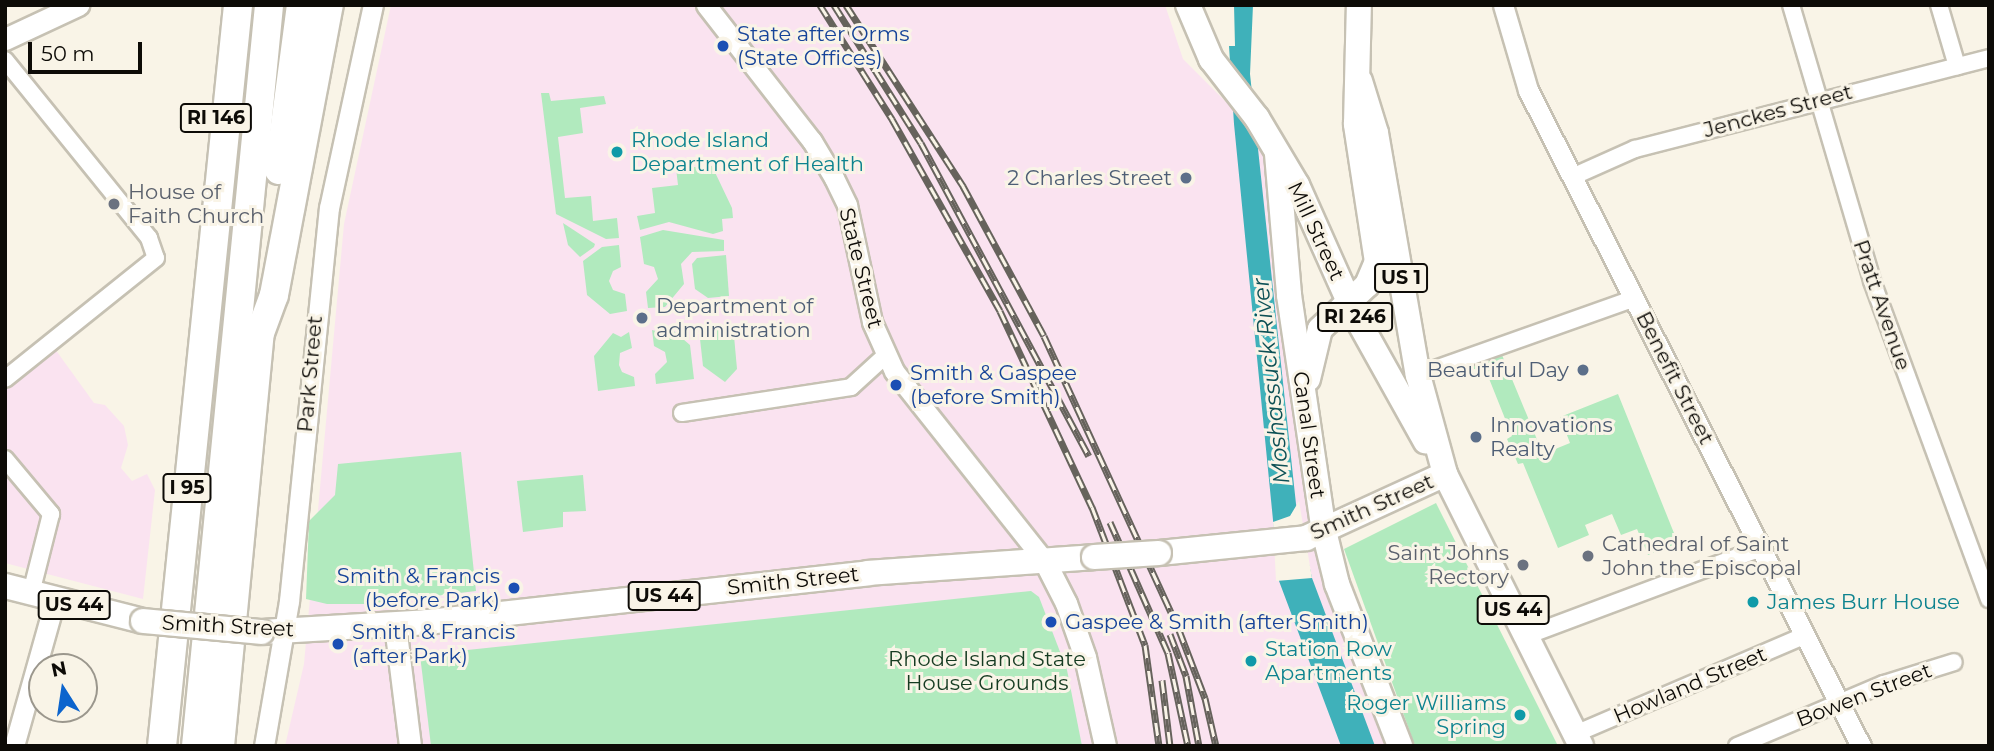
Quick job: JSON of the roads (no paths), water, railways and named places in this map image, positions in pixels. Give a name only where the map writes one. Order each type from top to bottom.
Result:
[{"type":"highway","name":"RI 146","points":[[213,230],[219,5]]},
{"type":"highway","name":"I 95","points":[[162,746],[238,5]]},
{"type":"highway","name":"I 95","points":[[197,746],[270,5]]},
{"type":"highway","points":[[220,746],[260,333],[274,295],[322,6]]},
{"type":"main road","points":[[5,39],[78,5]]},
{"type":"main road","name":"Mill Street","points":[[1188,5],[1202,44],[1243,101],[1301,193],[1348,302],[1445,474]]},
{"type":"main road","name":"US 1","points":[[1306,425],[1308,381],[1316,338],[1326,320],[1370,282],[1377,258],[1356,124],[1360,81],[1359,5]]},
{"type":"main road","name":"US 1","points":[[1360,81],[1376,133],[1418,375],[1445,474]]},
{"type":"main road","name":"Canal Street","points":[[1277,154],[1315,534],[1400,746]]},
{"type":"main road","name":"Smith Street","points":[[5,586],[143,621],[272,632],[394,625],[868,573],[1273,545],[1315,534],[1445,474]]},
{"type":"main road","name":"US 44","points":[[1445,474],[1578,740]]},
{"type":"main road","points":[[1044,560],[1066,603],[1085,657],[1104,746]]},
{"type":"main road","points":[[394,625],[410,746]]},
{"type":"street","name":"Park Street","points":[[264,746],[272,632],[329,208],[373,5]]},
{"type":"street","name":"State Street","points":[[706,5],[811,141],[834,178],[847,205],[863,289],[885,356],[1044,560]]},
{"type":"street","name":"Benefit Street","points":[[1503,5],[1528,90],[1861,746]]},
{"type":"street","name":"Pratt Avenue","points":[[1791,5],[1816,100],[1872,281],[1989,599]]},
{"type":"street","points":[[1939,5],[1957,66]]},
{"type":"street","name":"Jenckes Street","points":[[1572,177],[1635,149],[1816,100],[1989,58]]},
{"type":"street","points":[[5,60],[156,248],[153,262],[5,379]]},
{"type":"street","points":[[1418,375],[1635,298]]},
{"type":"street","points":[[682,413],[851,387],[885,356]]},
{"type":"street","points":[[5,459],[51,514],[31,593]]},
{"type":"street","points":[[1526,636],[1761,548]]},
{"type":"street","points":[[14,746],[55,600]]},
{"type":"street","name":"Howland Street","points":[[1578,740],[1804,636]]},
{"type":"street","name":"Bowen Street","points":[[1737,746],[1840,702],[1954,662]]},
{"type":"water","name":"Moshassuck River","points":[[1234,5],[1253,5],[1250,74],[1296,504],[1312,578],[1375,746],[1341,746],[1279,581],[1234,124],[1229,46],[1235,46]]},
{"type":"railway","points":[[820,5],[892,119],[1000,311],[1092,507],[1145,645],[1159,746]]},
{"type":"railway","points":[[834,5],[921,143],[1089,456]]},
{"type":"railway","points":[[846,5],[963,186],[1044,336],[1179,630],[1205,698],[1216,746]]},
{"type":"railway","points":[[1110,522],[1168,653],[1188,746]]},
{"type":"railway","points":[[1170,634],[1186,676],[1199,746]]},
{"type":"railway","points":[[1162,680],[1170,746]]},
{"type":"place","name":"State after Orms (State Offices)","points":[[723,46]]},
{"type":"place","name":"Rhode Island Department of Health","points":[[617,152]]},
{"type":"place","name":"2 Charles Street","points":[[1186,178]]},
{"type":"place","name":"House of Faith Church","points":[[114,204]]},
{"type":"place","name":"Department of administration","points":[[642,318]]},
{"type":"place","name":"Beautiful Day","points":[[1583,370]]},
{"type":"place","name":"Smith & Gaspee (before Smith)","points":[[896,385]]},
{"type":"place","name":"Innovations Realty","points":[[1476,437]]},
{"type":"place","name":"Cathedral of Saint John the Episcopal","points":[[1588,556]]},
{"type":"place","name":"Saint Johns Rectory","points":[[1523,565]]},
{"type":"place","name":"Smith & Francis (before Park)","points":[[514,588]]},
{"type":"place","name":"James Burr House","points":[[1753,602]]},
{"type":"place","name":"Gaspee & Smith (after Smith)","points":[[1051,622]]},
{"type":"place","name":"Smith & Francis (after Park)","points":[[338,644]]},
{"type":"place","name":"Station Row Apartments","points":[[1251,661]]},
{"type":"place","name":"Roger Williams Spring","points":[[1520,715]]},
{"type":"park label","name":"Rhode Island State House Grounds","points":[[987,671]]}]
